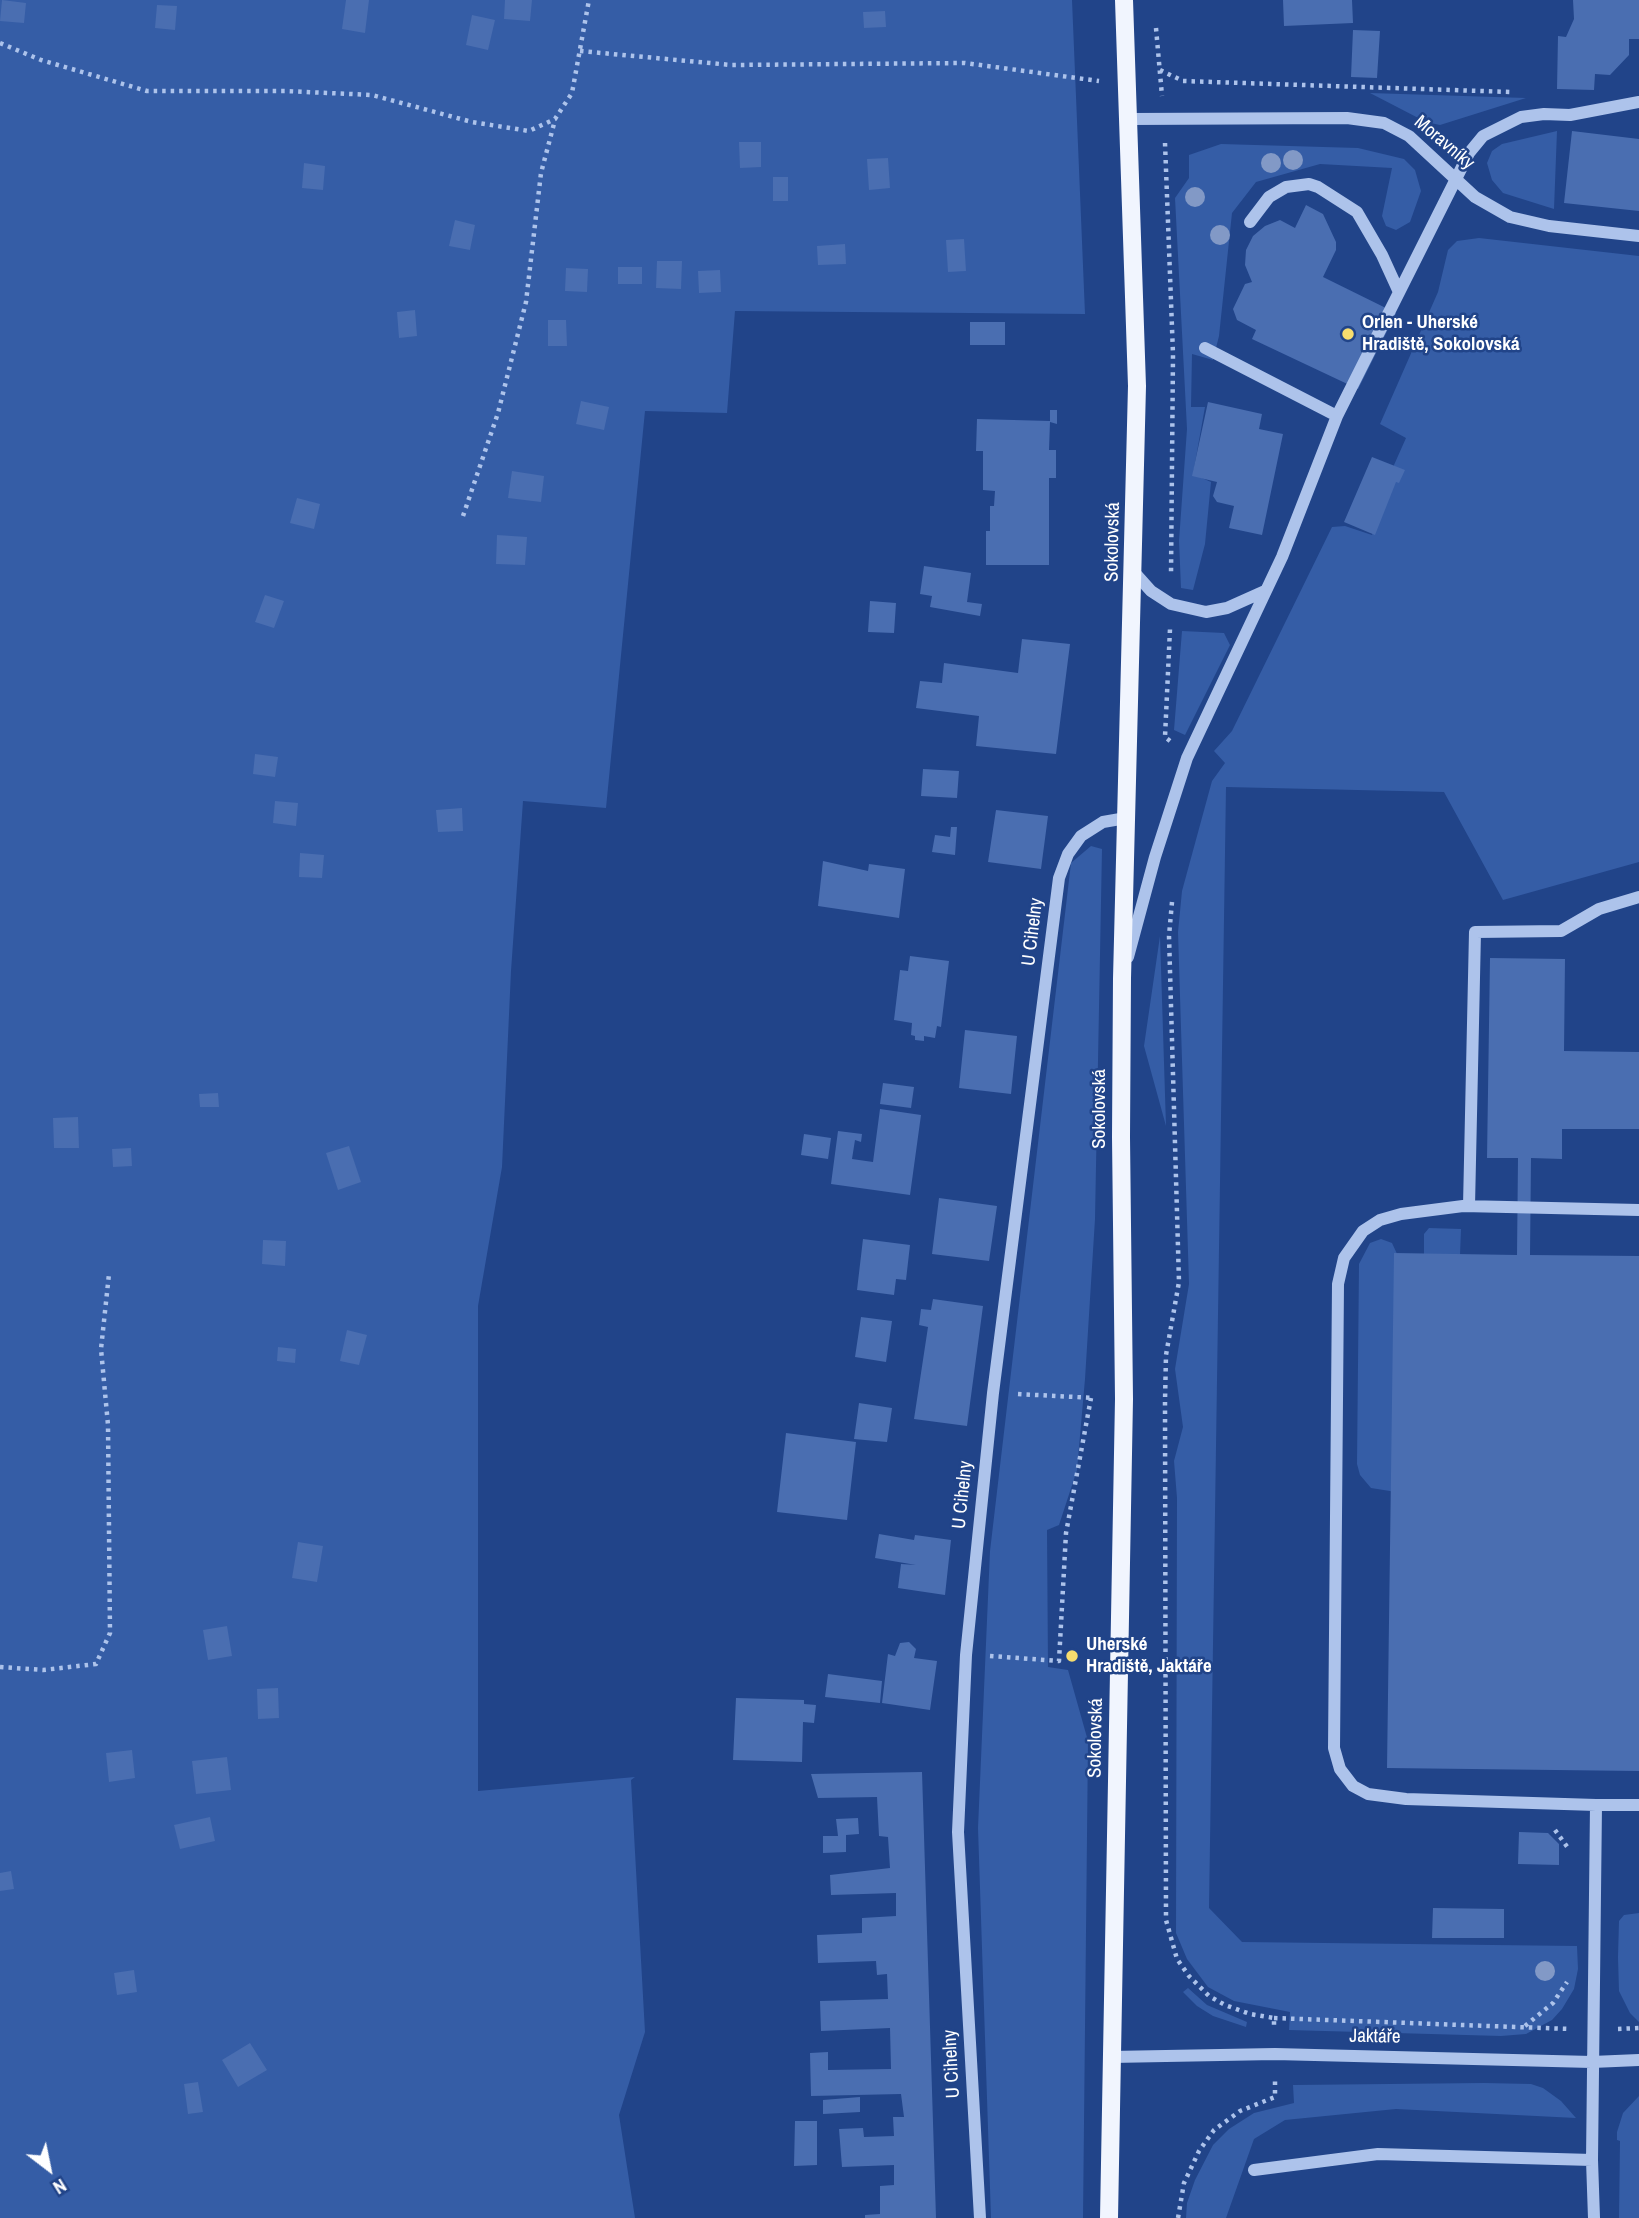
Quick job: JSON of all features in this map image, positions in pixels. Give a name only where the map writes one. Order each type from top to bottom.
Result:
[{"type":"main road","name":"Sokolovská","points":[[1109,2218],[1124,1399],[1122,978],[1134,572],[1137,326],[1124,0]]},
{"type":"street","points":[[1122,978],[1155,857],[1187,758],[1265,591],[1337,416],[1469,153],[1483,136],[1521,117],[1570,115],[1639,102]]},
{"type":"street","name":"Moravníky","points":[[1130,118],[1365,119],[1399,130],[1457,178],[1475,197],[1510,218],[1549,226],[1639,236]]},
{"type":"street","points":[[1250,222],[1269,197],[1286,187],[1309,184],[1318,187],[1357,212],[1382,255],[1398,290]]},
{"type":"street","points":[[1205,348],[1337,416]]},
{"type":"street","points":[[1134,572],[1151,592],[1171,604],[1206,612],[1227,608],[1265,591]]},
{"type":"street","name":"U Cihelny","points":[[980,2218],[958,1832],[966,1655],[993,1393],[1059,878],[1068,854],[1081,836],[1103,822],[1126,818]]},
{"type":"street","points":[[1469,1206],[1475,932],[1561,931],[1599,909],[1639,897]]},
{"type":"street","points":[[1639,1210],[1469,1206],[1380,1220],[1363,1231],[1344,1258],[1338,1284],[1334,1748],[1345,1779],[1368,1794],[1406,1798],[1639,1805]]},
{"type":"street","points":[[1594,2218],[1592,2062],[1596,1805]]},
{"type":"street","name":"Jaktáře","points":[[1111,2057],[1275,2054],[1592,2062],[1639,2060]]},
{"type":"street","points":[[1254,2169],[1378,2154],[1592,2160]]},
{"type":"path","points":[[463,516],[498,413],[526,302],[541,173],[555,119],[572,93],[589,0]]},
{"type":"path","points":[[1156,23],[1163,117],[1173,354],[1171,604],[1165,737],[1187,758]]},
{"type":"path","points":[[0,43],[41,60],[146,91],[285,91],[372,95],[472,122],[528,131],[555,119]]},
{"type":"path","points":[[580,51],[731,65],[965,63],[1105,82],[1128,81]]},
{"type":"path","points":[[1160,71],[1183,81],[1516,93]]},
{"type":"path","points":[[1173,898],[1169,936],[1180,1282],[1166,1355],[1165,1401],[1166,1920],[1169,1940],[1182,1967],[1209,1996],[1250,2014],[1274,2018],[1518,2028],[1639,2028]]},
{"type":"path","points":[[0,1667],[43,1671],[96,1664],[110,1633],[108,1425],[101,1349],[109,1274]]},
{"type":"path","points":[[993,1393],[1165,1401]]},
{"type":"path","points":[[966,1655],[1059,1661],[1066,1532],[1091,1398]]},
{"type":"path","points":[[1552,1828],[1568,1845],[1568,1856]]},
{"type":"path","points":[[1518,2028],[1535,2021],[1553,2003],[1569,1974]]},
{"type":"path","points":[[1178,2218],[1184,2183],[1199,2151],[1214,2130],[1240,2111],[1275,2097],[1274,2018]]},
{"type":"shaded area","points":[[0,0],[1072,0],[1085,314],[735,311],[727,413],[645,411],[606,808],[523,801],[511,971],[502,1167],[478,1306],[478,1791],[635,1777],[631,1780],[645,2032],[619,2115],[635,2218],[0,2218]]},
{"type":"shaded area","points":[[1370,93],[1526,98],[1440,125],[1426,122]]},
{"type":"shaded area","points":[[1557,131],[1554,209],[1503,193],[1492,180],[1487,163],[1492,151],[1502,144]]},
{"type":"shaded area","points":[[1221,144],[1358,148],[1404,159],[1415,170],[1421,191],[1410,222],[1396,230],[1386,226],[1382,216],[1392,168],[1320,164],[1256,182],[1232,213],[1219,336],[1213,360],[1192,354],[1191,407],[1205,407],[1193,474],[1211,482],[1205,544],[1193,590],[1181,588],[1179,541],[1187,429],[1175,198],[1189,178],[1189,155]]},
{"type":"shaded area","points":[[1479,238],[1639,256],[1639,862],[1503,900],[1444,792],[1226,787],[1209,1908],[1242,1942],[1577,1946],[1578,1969],[1574,1989],[1562,2009],[1552,2020],[1526,2034],[1501,2036],[1289,2030],[1290,2012],[1234,2001],[1208,1987],[1187,1959],[1176,1933],[1177,1498],[1174,1461],[1183,1427],[1175,1369],[1189,1284],[1178,932],[1182,891],[1212,781],[1225,763],[1214,751],[1232,731],[1332,527],[1345,526],[1372,535],[1394,465],[1406,438],[1380,424],[1438,292],[1448,250],[1457,241]]},
{"type":"shaded area","points":[[1182,631],[1224,633],[1230,645],[1185,735],[1174,730]]},
{"type":"shaded area","points":[[1091,846],[1102,849],[1095,1219],[1085,1379],[1077,1470],[1059,1525],[1047,1530],[1048,1667],[1068,1670],[1088,1741],[1083,2218],[991,2218],[978,1828],[990,1551],[1071,863]]},
{"type":"shaded area","points":[[1160,936],[1166,1126],[1144,1046]]},
{"type":"shaded area","points":[[1429,1228],[1461,1229],[1460,1255],[1424,1254],[1424,1234]]},
{"type":"shaded area","points":[[1381,1239],[1392,1243],[1398,1256],[1396,1492],[1371,1488],[1360,1475],[1357,1464],[1359,1264],[1370,1243]]},
{"type":"shaded area","points":[[1639,1913],[1639,2022],[1630,2013],[1619,1991],[1618,1957],[1619,1921],[1624,1915]]},
{"type":"shaded area","points":[[1188,1988],[1207,2005],[1247,2022],[1246,2027],[1213,2016],[1197,2006],[1183,1992]]},
{"type":"shaded area","points":[[1531,2084],[1543,2088],[1561,2101],[1576,2118],[1396,2109],[1285,2120],[1254,2139],[1226,2218],[1186,2218],[1187,2203],[1195,2180],[1213,2145],[1229,2129],[1254,2113],[1294,2103],[1293,2085]]},
{"type":"shaded area","points":[[1639,2096],[1639,2218],[1619,2218],[1620,2141],[1617,2140],[1617,2132],[1623,2113]]},
{"type":"building","points":[[2,0],[26,3],[24,23],[0,21]]},
{"type":"building","points":[[346,0],[369,0],[365,33],[342,29]]},
{"type":"building","points":[[505,0],[532,0],[530,21],[504,19]]},
{"type":"building","points":[[1283,0],[1352,0],[1353,23],[1284,26]]},
{"type":"building","points":[[1573,0],[1639,0],[1639,39],[1629,39],[1629,55],[1610,75],[1595,74],[1594,90],[1557,89],[1558,36],[1566,37],[1574,19]]},
{"type":"building","points":[[157,5],[177,6],[175,30],[155,28]]},
{"type":"building","points":[[885,11],[886,27],[864,28],[863,12]]},
{"type":"building","points":[[472,15],[495,20],[488,50],[466,45]]},
{"type":"building","points":[[1353,30],[1380,31],[1377,78],[1351,77]]},
{"type":"building","points":[[1572,131],[1639,139],[1639,211],[1564,203]]},
{"type":"building","points":[[739,142],[761,142],[761,167],[740,168]]},
{"type":"building","points":[[888,158],[890,188],[869,190],[867,159]]},
{"type":"building","points":[[304,163],[325,166],[323,190],[302,188]]},
{"type":"building","points":[[773,177],[788,177],[788,201],[773,201]]},
{"type":"building","points":[[1306,205],[1323,214],[1336,242],[1336,250],[1323,277],[1396,313],[1358,389],[1252,339],[1256,330],[1237,320],[1233,309],[1245,284],[1252,282],[1245,265],[1246,250],[1253,236],[1265,226],[1280,220],[1295,228]]},
{"type":"building","points":[[455,220],[475,225],[470,250],[449,246]]},
{"type":"building","points":[[964,239],[966,271],[948,272],[946,240]]},
{"type":"building","points":[[845,244],[846,264],[818,265],[817,246]]},
{"type":"building","points":[[657,261],[682,261],[681,289],[656,288]]},
{"type":"building","points":[[618,267],[642,267],[642,284],[618,284]]},
{"type":"building","points":[[566,268],[588,269],[587,292],[565,291]]},
{"type":"building","points":[[720,270],[721,292],[699,293],[698,271]]},
{"type":"building","points":[[415,310],[417,336],[399,338],[397,312]]},
{"type":"building","points":[[548,320],[566,320],[567,346],[548,346]]},
{"type":"building","points":[[970,322],[1005,322],[1005,345],[970,345]]},
{"type":"building","points":[[581,401],[609,407],[604,430],[576,424]]},
{"type":"building","points":[[1208,402],[1262,414],[1259,429],[1283,434],[1262,535],[1229,528],[1234,506],[1217,502],[1213,496],[1217,482],[1192,476]]},
{"type":"building","points":[[1050,410],[1057,410],[1057,424],[1050,422],[1049,450],[1056,450],[1056,478],[1049,478],[1049,565],[986,565],[986,531],[990,531],[990,506],[994,506],[995,491],[983,490],[983,451],[976,451],[977,419],[1050,421]]},
{"type":"building","points":[[1372,457],[1405,470],[1399,483],[1396,482],[1375,535],[1344,522]]},
{"type":"building","points":[[512,471],[544,476],[541,502],[508,498]]},
{"type":"building","points":[[297,498],[320,504],[314,529],[290,523]]},
{"type":"building","points":[[497,535],[527,537],[525,565],[496,564]]},
{"type":"building","points":[[924,566],[971,573],[967,602],[982,604],[980,616],[930,607],[932,596],[920,594]]},
{"type":"building","points":[[265,595],[284,601],[274,628],[255,622]]},
{"type":"building","points":[[870,601],[896,603],[894,633],[868,632]]},
{"type":"building","points":[[1022,639],[1070,644],[1056,754],[976,746],[979,716],[916,708],[920,681],[942,683],[944,663],[1018,673]]},
{"type":"building","points":[[255,754],[278,757],[275,777],[253,774]]},
{"type":"building","points":[[923,769],[959,771],[957,798],[921,796]]},
{"type":"building","points":[[275,801],[298,803],[296,826],[273,823]]},
{"type":"building","points":[[462,808],[463,831],[438,832],[436,810]]},
{"type":"building","points":[[996,810],[1048,816],[1041,869],[988,862]]},
{"type":"building","points":[[951,827],[957,827],[955,855],[932,852],[935,835],[950,837]]},
{"type":"building","points":[[300,853],[324,855],[322,878],[299,877]]},
{"type":"building","points":[[823,861],[868,871],[869,864],[905,869],[899,918],[818,906]]},
{"type":"building","points":[[910,956],[949,961],[941,1027],[937,1026],[935,1038],[924,1036],[924,1041],[915,1040],[915,1036],[911,1035],[912,1023],[894,1020],[900,970],[908,971]]},
{"type":"building","points":[[1490,958],[1565,959],[1564,1051],[1639,1052],[1639,1129],[1562,1129],[1562,1159],[1531,1158],[1530,1255],[1639,1256],[1639,1771],[1387,1768],[1394,1253],[1517,1255],[1518,1158],[1487,1158]]},
{"type":"building","points":[[965,1030],[1017,1036],[1011,1094],[959,1088]]},
{"type":"building","points":[[883,1083],[914,1087],[911,1108],[880,1104]]},
{"type":"building","points":[[218,1093],[219,1107],[200,1107],[199,1094]]},
{"type":"building","points":[[880,1109],[921,1115],[910,1195],[831,1184],[838,1131],[862,1134],[861,1142],[855,1140],[852,1159],[873,1162]]},
{"type":"building","points":[[78,1117],[79,1148],[54,1148],[53,1118]]},
{"type":"building","points":[[804,1134],[831,1138],[828,1159],[801,1155]]},
{"type":"building","points":[[349,1146],[361,1182],[338,1190],[326,1153]]},
{"type":"building","points":[[131,1148],[132,1166],[113,1167],[112,1149]]},
{"type":"building","points":[[939,1198],[997,1206],[989,1261],[932,1254]]},
{"type":"building","points":[[863,1239],[910,1245],[906,1280],[896,1279],[894,1295],[857,1290]]},
{"type":"building","points":[[263,1240],[286,1241],[285,1266],[262,1264]]},
{"type":"building","points":[[933,1299],[983,1306],[967,1426],[914,1419],[928,1327],[919,1325],[921,1309],[931,1310]]},
{"type":"building","points":[[861,1317],[892,1321],[886,1362],[855,1357]]},
{"type":"building","points":[[347,1330],[367,1335],[359,1365],[340,1361]]},
{"type":"building","points":[[278,1347],[296,1349],[295,1363],[277,1361]]},
{"type":"building","points":[[859,1403],[892,1408],[887,1442],[854,1439]]},
{"type":"building","points":[[786,1433],[856,1442],[847,1520],[777,1512]]},
{"type":"building","points":[[879,1534],[914,1540],[915,1535],[951,1540],[945,1595],[898,1588],[901,1564],[916,1565],[875,1558]]},
{"type":"building","points":[[298,1542],[323,1546],[317,1582],[292,1578]]},
{"type":"building","points":[[227,1626],[232,1656],[208,1660],[203,1630]]},
{"type":"building","points":[[909,1642],[916,1649],[914,1658],[937,1661],[930,1710],[882,1703],[888,1654],[895,1656],[900,1643]]},
{"type":"building","points":[[828,1674],[882,1681],[880,1703],[825,1697]]},
{"type":"building","points":[[278,1688],[279,1718],[258,1719],[257,1689]]},
{"type":"building","points":[[736,1698],[804,1700],[804,1704],[816,1705],[814,1723],[803,1722],[802,1762],[733,1760]]},
{"type":"building","points":[[132,1750],[135,1778],[109,1782],[106,1753]]},
{"type":"building","points":[[227,1757],[231,1790],[196,1794],[192,1761]]},
{"type":"building","points":[[922,1772],[936,2218],[865,2218],[865,2215],[880,2214],[880,2186],[894,2185],[894,2165],[842,2167],[839,2129],[863,2128],[864,2137],[894,2136],[893,2117],[904,2117],[901,2094],[811,2096],[810,2053],[828,2052],[828,2070],[891,2069],[890,2028],[821,2031],[820,2001],[888,1999],[887,1974],[877,1975],[876,1961],[818,1963],[817,1935],[862,1933],[862,1918],[896,1916],[896,1893],[831,1895],[830,1875],[890,1868],[888,1837],[879,1836],[877,1797],[818,1798],[811,1774]]},
{"type":"building","points":[[210,1817],[215,1841],[180,1849],[174,1825]]},
{"type":"building","points":[[858,1818],[859,1834],[846,1835],[846,1852],[823,1853],[823,1836],[838,1836],[836,1819]]},
{"type":"building","points":[[1519,1832],[1548,1833],[1559,1844],[1559,1865],[1518,1864]]},
{"type":"building","points":[[11,1871],[14,1889],[0,1891],[0,1873]]},
{"type":"building","points":[[1433,1908],[1504,1909],[1504,1938],[1432,1938]]},
{"type":"building","points":[[134,1970],[137,1992],[117,1995],[114,1973]]},
{"type":"building","points":[[250,2043],[267,2070],[238,2087],[222,2060]]},
{"type":"building","points":[[198,2082],[203,2112],[188,2114],[184,2084]]},
{"type":"building","points":[[860,2097],[860,2112],[823,2114],[823,2100]]},
{"type":"building","points":[[795,2121],[817,2121],[817,2165],[794,2166]]},
{"type":"place","name":"Orlen - Uherské Hradiště, Sokolovská","points":[[1348,334]]},
{"type":"place","name":"Uherské Hradiště, Jaktáře","points":[[1072,1656]]}]
